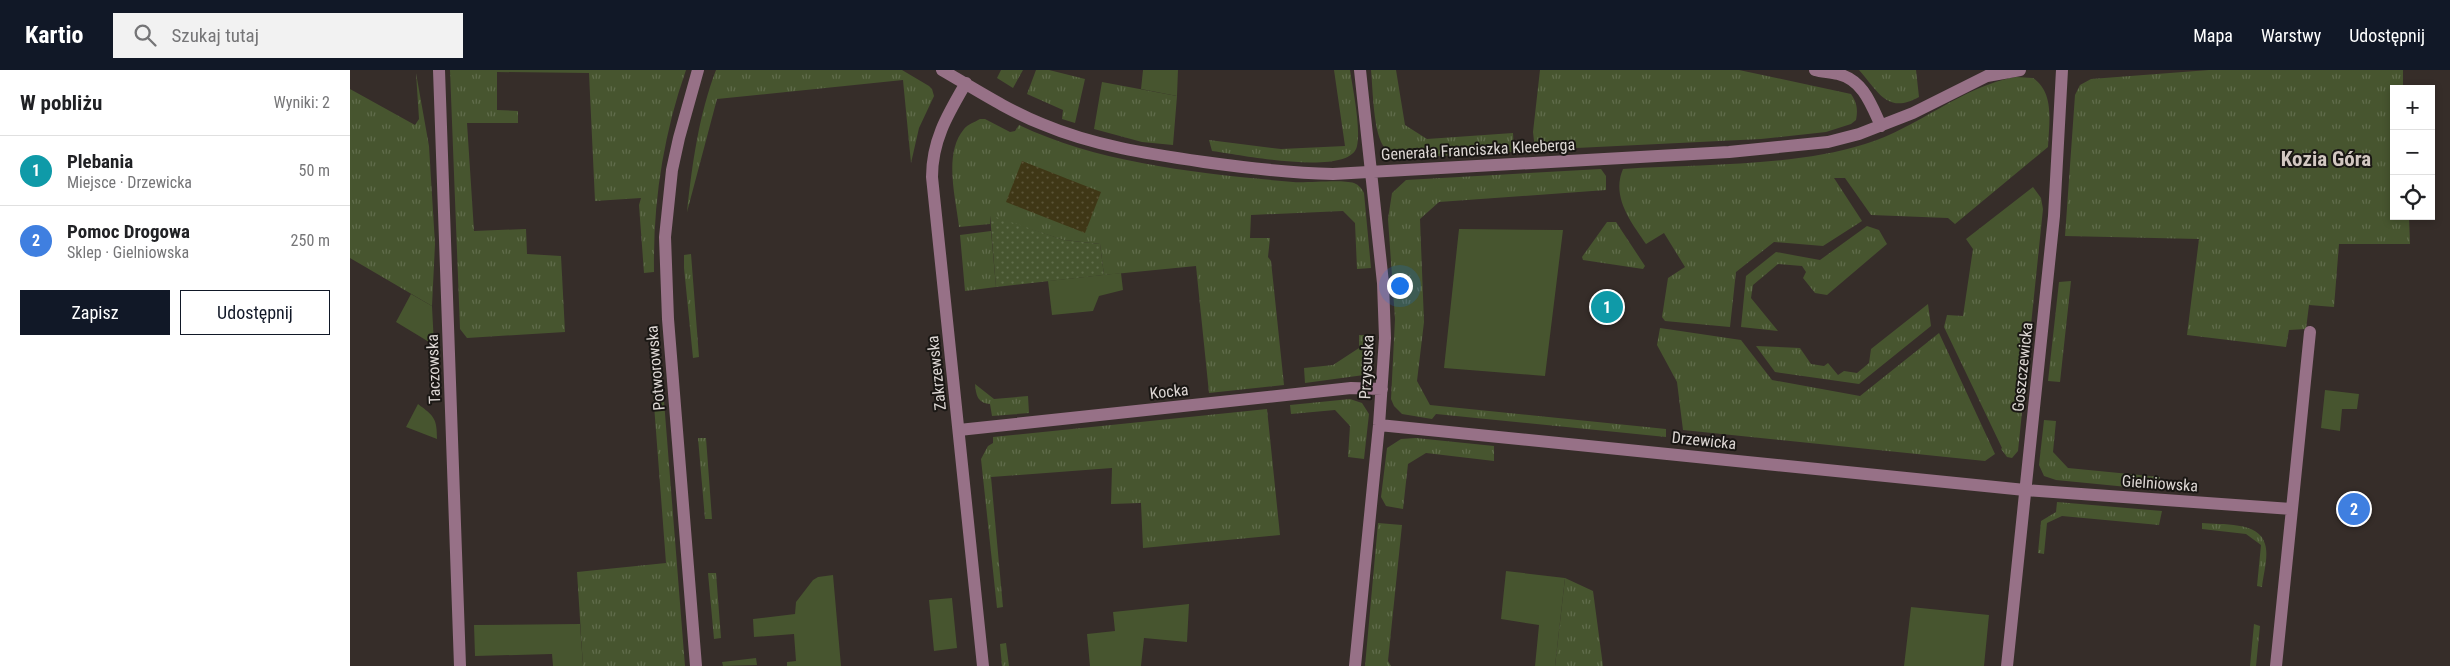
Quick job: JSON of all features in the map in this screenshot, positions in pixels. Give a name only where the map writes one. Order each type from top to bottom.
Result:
[{"type":"street","name":"Taczowska","points":[[439,70],[460,666]]},
{"type":"street","name":"Potworowska","points":[[696,666],[668,319],[665,237],[672,170],[698,70]]},
{"type":"street","name":"Generała Franciszka Kleeberga","points":[[942,70],[1042,124],[1112,146],[1190,160],[1302,173],[1738,152],[1828,142],[1881,126],[1913,113],[1986,76],[2020,70]]},
{"type":"street","name":"Przysuska","points":[[1355,666],[1379,425],[1385,338],[1384,283],[1360,70]]},
{"type":"street","points":[[1815,70],[1838,74],[1852,79],[1862,89],[1881,126]]},
{"type":"street","name":"Goszczewicka","points":[[2007,666],[2054,216],[2062,70]]},
{"type":"street","name":"Zakrzewska","points":[[966,84],[942,125],[932,158],[932,177],[982,666]]},
{"type":"street","points":[[2276,666],[2310,332]]},
{"type":"street","name":"Kocka","points":[[959,430],[1351,388],[1382,389]]},
{"type":"street","name":"Drzewicka","points":[[1379,425],[2025,490]]},
{"type":"street","name":"Gielniowska","points":[[2025,490],[2292,509]]},
{"type":"green space","points":[[450,70],[686,70],[671,120],[661,170],[655,221],[654,272],[644,273],[639,205],[641,198],[595,201],[589,73],[497,72],[497,110],[518,111],[518,123],[467,123],[474,231],[526,229],[527,254],[561,256],[565,332],[467,338],[460,329]]},
{"type":"green space","points":[[716,70],[902,70],[929,86],[934,96],[919,128],[911,163],[903,80],[717,99],[687,212],[701,122]]},
{"type":"green space","points":[[1001,70],[1023,70],[1013,88],[997,78]]},
{"type":"green space","points":[[1036,70],[1049,70],[1085,79],[1075,123],[1062,119],[1063,110],[1027,94]]},
{"type":"green space","points":[[1143,70],[1178,70],[1177,96],[1141,89]]},
{"type":"green space","points":[[1334,70],[1350,70],[1358,138],[1357,146],[1350,156],[1335,161],[1291,162],[1212,151],[1209,140],[1281,149],[1345,146]]},
{"type":"green space","points":[[1371,70],[1396,70],[1405,125],[1427,139],[1513,133],[1514,152],[1407,158],[1392,154],[1381,142],[1378,133],[1374,111]]},
{"type":"green space","points":[[1540,70],[1739,70],[1851,94],[1855,100],[1857,116],[1856,120],[1851,124],[1826,132],[1761,139],[1535,150],[1533,132]]},
{"type":"green space","points":[[1859,70],[1916,70],[1919,97],[1908,102],[1891,102],[1878,93]]},
{"type":"green space","points":[[2209,70],[2403,70],[2403,85],[2390,85],[2390,220],[2409,220],[2410,244],[2339,244],[2334,307],[2309,305],[2306,329],[2289,330],[2286,347],[2187,335],[2199,239],[2065,236],[2075,95],[2080,85],[2091,79]]},
{"type":"green space","points":[[416,73],[429,146],[435,244],[432,306],[350,258],[350,89],[415,125],[419,119]]},
{"type":"green space","points":[[2016,77],[2033,78],[2045,92],[2049,109],[2048,147],[1955,224],[1948,218],[1871,215],[1845,178],[1834,178],[1862,221],[1823,246],[1774,242],[1736,272],[1730,327],[1665,321],[1662,317],[1668,278],[1685,267],[1664,233],[1646,244],[1634,227],[1624,209],[1619,189],[1623,169],[1777,161],[1837,151],[1884,137],[1977,89]]},
{"type":"green space","points":[[1102,82],[1177,96],[1173,145],[1142,142],[1094,129]]},
{"type":"green space","points":[[980,119],[985,119],[1010,132],[1015,131],[1019,125],[1083,149],[1153,165],[1189,171],[1293,182],[1342,181],[1354,183],[1364,193],[1371,268],[1357,269],[1355,223],[1343,211],[1251,215],[1250,238],[1270,238],[1268,257],[1271,261],[1284,385],[1209,393],[1196,266],[1104,275],[1100,244],[1064,240],[990,216],[990,224],[959,227],[952,177],[954,151],[964,129]]},
{"type":"green space","points":[[1601,169],[1606,176],[1606,190],[1439,202],[1420,219],[1424,322],[1417,381],[1430,405],[1666,429],[1666,437],[1436,414],[1432,419],[1402,414],[1394,406],[1391,399],[1395,319],[1388,219],[1392,193],[1406,180]]},
{"type":"green space","points":[[2033,187],[2041,198],[2043,209],[2018,451],[2012,458],[2007,457],[2001,449],[1944,327],[1947,315],[1963,316],[1973,249],[1966,239]]},
{"type":"green space","points":[[990,215],[1064,240],[1100,244],[1104,275],[996,287]]},
{"type":"green space","points":[[1607,222],[1616,222],[1645,266],[1643,269],[1583,260],[1582,257]]},
{"type":"green space","points":[[1867,226],[1879,230],[1887,244],[1827,295],[1815,293],[1803,278],[1806,272],[1802,266],[1778,264],[1753,285],[1751,298],[1778,331],[1741,327],[1746,276],[1776,252],[1820,260]]},
{"type":"green space","points":[[1459,229],[1563,230],[1545,376],[1444,368]]},
{"type":"green space","points":[[991,231],[996,287],[965,291],[960,235]]},
{"type":"green space","points":[[691,254],[699,357],[693,358],[684,268],[684,255]]},
{"type":"green space","points":[[1121,273],[1123,290],[1099,296],[1093,311],[1052,315],[1048,281]]},
{"type":"green space","points":[[2071,281],[2060,382],[2048,381],[2059,282]]},
{"type":"green space","points":[[411,294],[432,306],[434,345],[396,322]]},
{"type":"green space","points":[[1928,304],[1931,326],[1859,384],[1775,372],[1756,346],[1800,348],[1811,364],[1824,366],[1828,363],[1838,375],[1844,371],[1857,373],[1869,363],[1871,349]]},
{"type":"green space","points":[[1660,328],[1741,340],[1772,380],[1860,396],[1939,333],[1995,454],[1985,461],[1683,430],[1677,382],[1657,345]]},
{"type":"green space","points":[[1359,335],[1375,335],[1373,363],[1364,375],[1305,383],[1304,368],[1333,365],[1359,348]]},
{"type":"green space","points":[[659,338],[685,666],[583,666],[577,572],[666,563],[649,339]]},
{"type":"green space","points":[[975,384],[994,399],[1028,396],[1029,413],[992,416],[990,404],[980,400]]},
{"type":"green space","points":[[2325,390],[2359,394],[2357,409],[2342,409],[2340,431],[2321,428]]},
{"type":"green space","points":[[1350,399],[1362,403],[1369,414],[1364,459],[1348,457],[1350,426],[1335,410],[1291,414],[1290,405]]},
{"type":"green space","points":[[418,404],[434,418],[437,439],[406,427]]},
{"type":"green space","points":[[1267,409],[1280,535],[1143,548],[1141,503],[1111,504],[1112,468],[991,477],[1003,607],[997,608],[981,459],[988,446],[993,443],[993,437]]},
{"type":"green space","points":[[2044,420],[2056,421],[2053,452],[2068,468],[2160,477],[2158,490],[2056,480],[2044,476],[2039,465]]},
{"type":"green space","points":[[698,438],[706,438],[712,519],[705,519]]},
{"type":"green space","points":[[1416,438],[1494,446],[1494,461],[1426,453],[1408,464],[1403,509],[1386,506],[1381,497],[1387,448],[1401,439]]},
{"type":"green space","points":[[2057,502],[2162,511],[2159,525],[2062,516],[2047,523],[2044,554],[2038,553],[2041,521],[2056,512]]},
{"type":"green space","points":[[1378,523],[1402,525],[1388,661],[1391,666],[1365,666]]},
{"type":"green space","points":[[2202,523],[2229,524],[2247,528],[2255,531],[2261,537],[2266,549],[2262,587],[2257,586],[2261,545],[2246,534],[2202,529]]},
{"type":"green space","points":[[1506,571],[1565,578],[1555,666],[1535,666],[1539,625],[1501,619]]},
{"type":"green space","points":[[708,573],[716,573],[721,638],[714,639]]},
{"type":"green space","points":[[833,575],[841,666],[787,666],[787,662],[796,661],[794,634],[754,637],[753,619],[795,614],[796,602],[813,580],[818,577]]},
{"type":"green space","points":[[1565,578],[1593,591],[1603,666],[1555,666]]},
{"type":"green space","points":[[952,598],[957,648],[934,651],[929,600]]},
{"type":"green space","points":[[1189,604],[1187,642],[1144,638],[1141,666],[1090,666],[1087,634],[1115,631],[1113,612]]},
{"type":"green space","points":[[1911,607],[1989,615],[1984,666],[1904,666]]},
{"type":"green space","points":[[580,624],[583,666],[553,666],[552,654],[475,656],[474,625]]},
{"type":"green space","points":[[2254,624],[2260,626],[2256,666],[2250,666]]},
{"type":"green space","points":[[1006,643],[1009,666],[1002,666],[1000,644]]},
{"type":"green space","points":[[756,658],[757,665],[723,666],[722,662]]},
{"type":"sand","points":[[1022,161],[1101,192],[1085,233],[1006,202]]},
{"type":"place","name":"Plebania","points":[[1607,307]]},
{"type":"place","name":"Pomoc Drogowa","points":[[2354,509]]},
{"type":"district","name":"Kozia Góra","points":[[2326,159]]}]
